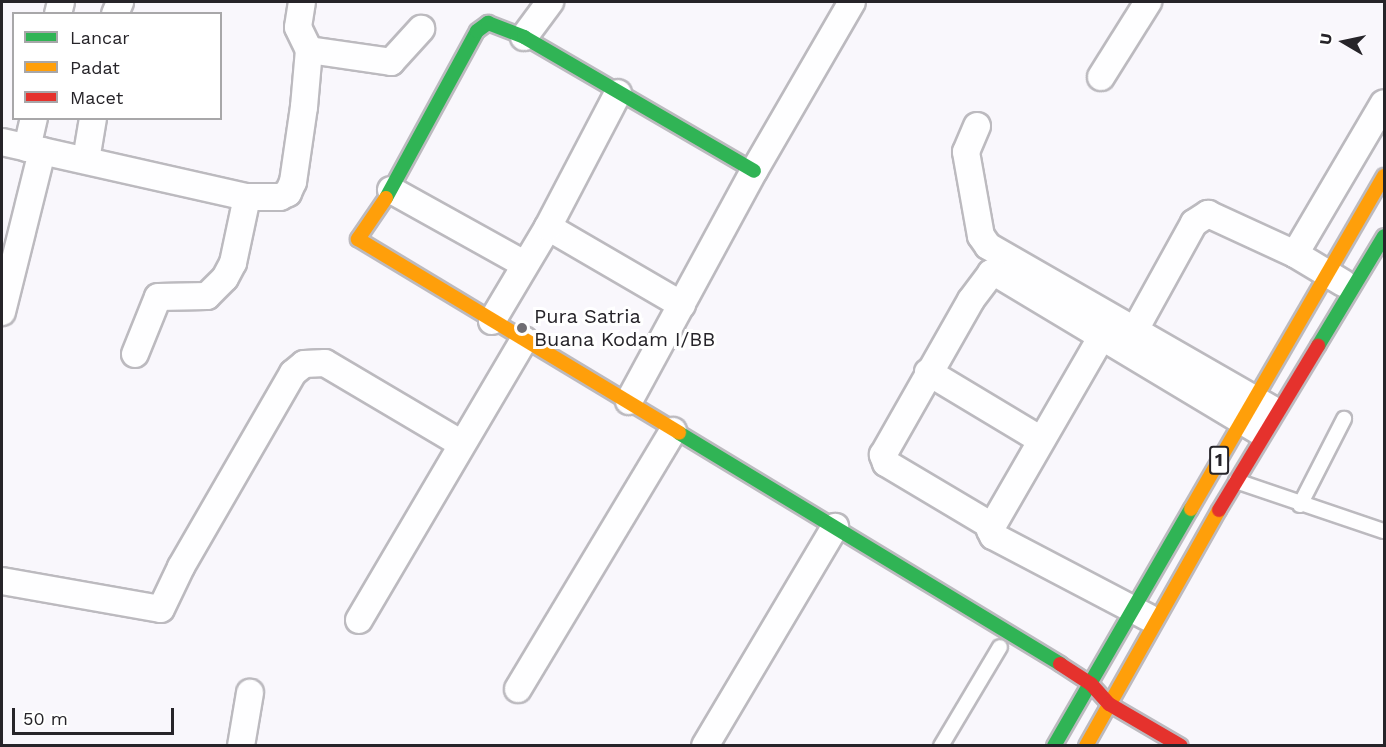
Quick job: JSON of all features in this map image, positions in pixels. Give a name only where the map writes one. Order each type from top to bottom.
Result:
[{"type":"main road","points":[[754,171],[496,23],[477,31],[392,190],[358,239],[629,401],[673,431],[1091,684],[1109,704],[1181,746]]},
{"type":"main road","name":"1","points":[[1086,746],[1109,704],[1146,616],[1247,411],[1327,272],[1369,213],[1384,176]]},
{"type":"main road","name":"1","points":[[1054,746],[1091,684],[1146,616],[1236,481],[1352,289],[1381,251],[1384,236]]},
{"type":"street","points":[[2,142],[247,197],[280,197],[288,193],[293,182],[309,50],[298,27],[302,2]]},
{"type":"street","points":[[524,37],[550,2]]},
{"type":"street","points":[[629,401],[754,171],[852,2]]},
{"type":"street","points":[[1101,77],[1148,2]]},
{"type":"street","points":[[309,50],[391,62],[421,29]]},
{"type":"street","points":[[492,321],[548,227],[618,93]]},
{"type":"street","points":[[1295,254],[1384,103]]},
{"type":"street","points":[[2,312],[35,149],[34,120]]},
{"type":"street","points":[[86,160],[93,120]]},
{"type":"street","points":[[977,126],[966,152],[981,236],[988,246],[1136,328],[1247,411]]},
{"type":"street","points":[[392,190],[524,264]]},
{"type":"street","points":[[135,354],[158,297],[207,296],[225,278],[233,263],[247,197]]},
{"type":"street","points":[[1136,328],[1199,218],[1215,214],[1295,254],[1352,289]]},
{"type":"street","points":[[548,227],[682,305]]},
{"type":"street","points":[[1146,616],[993,536],[990,525],[883,460],[883,455],[928,372],[983,279],[991,273],[996,273],[1102,336],[1271,423]]},
{"type":"street","points":[[990,525],[1102,336]]},
{"type":"street","points":[[359,620],[524,340]]},
{"type":"street","points":[[2,581],[161,609],[181,567],[293,373],[304,364],[325,363],[462,444]]},
{"type":"street","points":[[928,372],[1041,440]]},
{"type":"street","points":[[518,689],[673,431]]},
{"type":"street","points":[[705,746],[835,527]]},
{"type":"street","points":[[241,746],[250,693]]},
{"type":"lane","points":[[1300,505],[1344,419]]},
{"type":"lane","points":[[1236,481],[1300,505],[1384,531]]},
{"type":"lane","points":[[941,746],[1000,647]]},
{"type":"traffic: fast","points":[[386,198],[477,31],[488,23],[524,37],[754,171]]},
{"type":"traffic: fast","points":[[1318,346],[1384,236]]},
{"type":"traffic: fast","points":[[679,433],[1060,664]]},
{"type":"traffic: fast","points":[[1054,746],[1191,509]]},
{"type":"traffic: slow","points":[[1191,509],[1384,176]]},
{"type":"traffic: slow","points":[[386,198],[358,239],[679,433]]},
{"type":"traffic: slow","points":[[1086,746],[1219,510]]},
{"type":"traffic: jam","points":[[1219,510],[1318,346]]},
{"type":"traffic: jam","points":[[1060,664],[1091,684],[1109,704],[1181,746]]},
{"type":"place","name":"Pura Satria Buana Kodam I/BB","points":[[522,328]]}]
